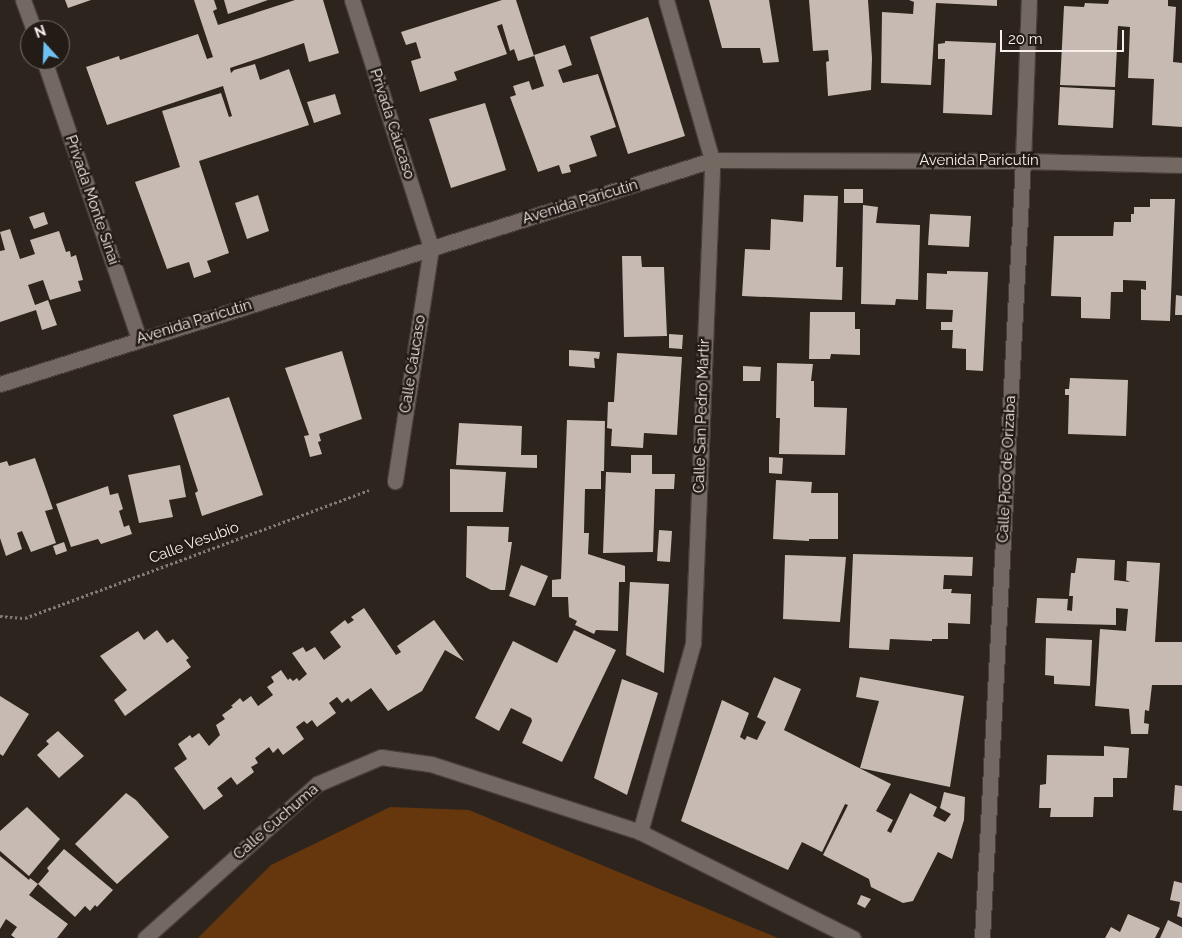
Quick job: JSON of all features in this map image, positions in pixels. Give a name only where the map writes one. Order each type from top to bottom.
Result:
[{"type":"street","points":[[23,0],[30,20]]},
{"type":"street","name":"Privada Cáucaso","points":[[352,0],[431,248]]},
{"type":"street","name":"Calle San Pedro Mártir","points":[[640,832],[693,643],[712,160],[666,0]]},
{"type":"street","name":"Calle Pico de Orizaba","points":[[982,938],[1023,160],[1029,0]]},
{"type":"street","name":"Privada Monte Sinaí","points":[[47,70],[139,339]]},
{"type":"street","name":"Avenida Paricutín","points":[[0,384],[712,160],[1023,160],[1182,165]]},
{"type":"street","name":"Calle Cáucaso","points":[[395,481],[431,248]]},
{"type":"street","name":"Calle Cuchuma","points":[[145,938],[317,784],[382,758],[431,764],[640,832],[853,938]]},
{"type":"path","name":"Calle Vesubio","points":[[0,616],[25,618],[395,481]]},
{"type":"shaded area","points":[[390,807],[469,810],[778,938],[198,938],[271,865]]},
{"type":"building","points":[[65,0],[91,0],[68,8]]},
{"type":"building","points":[[194,0],[214,0],[217,9],[213,11],[218,25],[295,0],[323,0],[339,53],[309,62],[304,43],[230,68],[231,73],[234,70],[255,64],[260,80],[289,69],[309,125],[199,161],[229,253],[207,261],[211,272],[194,278],[189,262],[167,269],[135,182],[180,167],[162,111],[221,93],[229,117],[232,116],[223,86],[107,125],[86,67],[119,56],[120,60],[198,34],[207,59],[213,57]]},
{"type":"building","points":[[224,0],[268,0],[228,14]]},
{"type":"building","points":[[502,0],[516,0],[534,56],[518,61],[514,49],[510,51],[502,24],[497,26],[507,54],[454,72],[457,80],[420,92],[411,61],[421,58],[416,42],[406,45],[401,32]]},
{"type":"building","points":[[709,0],[769,0],[779,62],[763,63],[760,48],[722,48]]},
{"type":"building","points":[[809,0],[868,0],[872,58],[871,90],[828,96],[826,62],[829,61],[828,50],[813,51]]},
{"type":"building","points":[[909,0],[997,0],[997,6],[936,3],[931,85],[881,83],[882,12],[913,14],[914,2]]},
{"type":"building","points":[[1109,0],[1168,0],[1168,6],[1176,7],[1173,62],[1182,63],[1182,127],[1152,125],[1154,79],[1128,78],[1130,27],[1118,26],[1115,87],[1060,85],[1064,6],[1084,7],[1085,3],[1108,4]]},
{"type":"building","points":[[648,17],[685,136],[628,154],[590,37]]},
{"type":"building","points":[[945,41],[996,43],[992,115],[943,113],[945,59],[938,59],[938,44],[945,43]]},
{"type":"building","points":[[565,45],[572,65],[558,70],[563,83],[598,74],[616,127],[590,136],[597,156],[569,165],[571,172],[562,174],[559,165],[538,172],[510,97],[516,95],[513,86],[529,81],[532,90],[544,86],[534,55]]},
{"type":"building","points":[[1060,87],[1115,90],[1113,128],[1058,125]]},
{"type":"building","points":[[335,94],[341,114],[314,123],[307,102]]},
{"type":"building","points":[[485,103],[506,170],[451,188],[429,119]]},
{"type":"building","points":[[844,189],[863,189],[863,203],[844,203]]},
{"type":"building","points":[[258,195],[269,231],[247,239],[235,203]]},
{"type":"building","points":[[804,195],[838,196],[836,267],[843,267],[842,300],[742,296],[745,249],[770,250],[771,219],[803,222]]},
{"type":"building","points":[[1150,199],[1175,199],[1170,321],[1141,320],[1141,289],[1146,290],[1146,281],[1123,280],[1123,292],[1111,292],[1110,319],[1081,318],[1081,297],[1051,296],[1054,236],[1113,236],[1114,222],[1131,222],[1131,214],[1134,214],[1134,207],[1150,207]]},
{"type":"building","points":[[863,205],[878,207],[876,223],[920,225],[918,300],[896,299],[895,305],[861,304]]},
{"type":"building","points":[[44,212],[48,224],[34,229],[29,217]]},
{"type":"building","points":[[930,214],[971,216],[969,247],[928,245]]},
{"type":"building","points":[[10,229],[20,259],[35,254],[30,240],[59,231],[66,252],[70,251],[71,257],[76,255],[83,280],[78,281],[81,291],[50,300],[43,280],[28,285],[35,305],[48,300],[57,325],[42,330],[36,310],[0,322],[0,251],[5,250],[0,232]]},
{"type":"building","points":[[622,256],[641,256],[642,267],[664,267],[667,336],[624,337]]},
{"type":"building","points":[[947,271],[988,272],[983,371],[966,370],[966,349],[952,348],[953,330],[941,330],[941,322],[952,322],[953,310],[926,309],[927,273],[947,274]]},
{"type":"building","points":[[1176,295],[1182,296],[1182,315],[1175,315]]},
{"type":"building","points":[[810,312],[855,312],[855,329],[860,329],[860,355],[831,354],[830,359],[809,359]]},
{"type":"building","points":[[669,334],[683,335],[682,349],[669,348]]},
{"type":"building","points":[[569,350],[600,352],[599,359],[594,358],[595,368],[569,366]]},
{"type":"building","points":[[342,351],[362,419],[319,434],[321,441],[318,442],[322,454],[310,457],[304,436],[309,435],[285,368]]},
{"type":"building","points":[[617,353],[682,357],[677,435],[644,433],[643,448],[611,446],[612,429],[607,428],[608,402],[614,402]]},
{"type":"building","points":[[777,363],[813,364],[811,381],[814,381],[814,407],[847,408],[845,455],[779,454],[780,418],[776,418]]},
{"type":"building","points":[[743,366],[761,367],[760,381],[743,381]]},
{"type":"building","points":[[1070,378],[1128,380],[1126,436],[1068,434],[1069,395],[1065,395],[1065,389],[1069,389]]},
{"type":"building","points":[[229,397],[263,495],[202,516],[195,493],[198,491],[173,415]]},
{"type":"building","points":[[567,420],[605,421],[604,471],[601,471],[601,489],[585,489],[584,533],[589,533],[588,554],[625,566],[625,582],[619,582],[618,631],[596,630],[594,634],[575,625],[577,621],[569,617],[568,597],[552,597],[552,580],[561,579]]},
{"type":"building","points":[[459,423],[522,426],[521,455],[537,455],[537,468],[456,465]]},
{"type":"building","points":[[631,455],[652,455],[652,474],[675,474],[674,489],[655,489],[653,552],[603,553],[606,472],[631,473]]},
{"type":"building","points":[[769,457],[783,458],[782,474],[769,473]]},
{"type":"building","points":[[35,458],[53,509],[45,511],[56,543],[31,552],[22,531],[17,533],[22,549],[6,556],[0,538],[0,463],[7,461],[9,466]]},
{"type":"building","points":[[180,465],[186,497],[169,500],[173,517],[139,523],[128,475]]},
{"type":"building","points":[[450,469],[506,472],[503,512],[450,512]]},
{"type":"building","points":[[776,480],[812,482],[811,493],[838,493],[838,539],[809,539],[809,541],[773,539]]},
{"type":"building","points":[[108,486],[110,495],[118,493],[123,509],[119,511],[124,527],[129,525],[132,534],[101,544],[98,539],[71,547],[56,504]]},
{"type":"building","points":[[467,526],[509,527],[508,542],[512,542],[505,590],[491,590],[466,577]]},
{"type":"building","points":[[659,530],[672,531],[670,562],[657,561]]},
{"type":"building","points":[[64,542],[67,551],[56,555],[53,546]]},
{"type":"building","points":[[853,554],[973,557],[972,576],[944,575],[943,589],[952,589],[951,593],[971,594],[970,624],[948,623],[948,639],[932,639],[932,641],[890,639],[889,650],[849,648]]},
{"type":"building","points":[[785,555],[846,557],[840,622],[783,619]]},
{"type":"building","points":[[1077,558],[1115,560],[1114,580],[1130,582],[1126,580],[1127,561],[1160,563],[1155,642],[1182,642],[1182,685],[1152,685],[1149,711],[1145,710],[1144,723],[1149,724],[1148,734],[1131,734],[1129,709],[1095,706],[1100,629],[1126,631],[1128,609],[1116,608],[1116,625],[1035,623],[1037,598],[1068,599],[1067,610],[1072,611],[1073,596],[1069,596],[1071,573],[1075,573]]},
{"type":"building","points":[[521,565],[548,576],[535,606],[509,596]]},
{"type":"building","points":[[630,582],[669,584],[664,673],[626,655]]},
{"type":"building","points":[[364,608],[396,655],[401,652],[397,646],[434,620],[464,661],[445,650],[422,691],[388,711],[371,688],[351,702],[348,698],[342,703],[337,697],[329,703],[336,713],[317,727],[312,720],[307,724],[304,721],[296,727],[304,739],[283,755],[278,748],[273,753],[269,747],[255,758],[258,763],[251,767],[254,772],[237,785],[231,777],[217,788],[223,796],[204,810],[174,768],[187,759],[178,744],[190,735],[192,738],[199,733],[209,746],[220,735],[216,725],[225,719],[222,715],[233,707],[231,706],[240,698],[243,702],[251,696],[258,706],[273,695],[267,687],[274,682],[271,677],[281,670],[288,680],[290,678],[293,681],[297,678],[299,681],[307,674],[292,653],[303,647],[306,652],[315,647],[324,660],[341,647],[330,632],[345,620],[348,624],[354,620],[351,617]]},
{"type":"building","points":[[157,630],[167,643],[173,639],[189,658],[186,660],[191,667],[125,716],[114,700],[127,690],[100,656],[138,631],[144,640]]},
{"type":"building","points":[[574,630],[616,650],[562,762],[522,743],[532,721],[531,718],[511,708],[499,731],[475,718],[513,641],[557,663]]},
{"type":"building","points":[[1046,638],[1092,640],[1090,686],[1054,684],[1054,676],[1045,675]]},
{"type":"building","points":[[774,677],[801,689],[784,730],[891,784],[876,811],[893,820],[887,831],[891,833],[910,793],[937,807],[933,816],[945,822],[951,814],[940,808],[944,792],[965,797],[964,820],[952,859],[938,852],[913,901],[903,903],[871,887],[869,879],[823,855],[848,805],[845,804],[822,852],[802,842],[788,870],[681,821],[722,700],[749,713],[740,737],[745,740],[747,736],[757,740],[766,722],[757,717]]},
{"type":"building","points":[[860,677],[964,696],[950,787],[860,768],[879,701],[856,697]]},
{"type":"building","points":[[622,679],[658,693],[627,795],[594,778]]},
{"type":"building","points":[[0,696],[29,714],[3,756],[0,754]]},
{"type":"building","points":[[58,731],[84,756],[59,778],[37,755],[49,744],[46,741]]},
{"type":"building","points":[[1104,746],[1129,748],[1127,778],[1113,778],[1113,797],[1094,797],[1093,817],[1050,817],[1051,808],[1039,808],[1040,785],[1046,784],[1047,755],[1104,756]]},
{"type":"building","points":[[1175,785],[1182,786],[1182,811],[1173,810]]},
{"type":"building","points":[[126,793],[136,800],[169,837],[117,884],[75,844]]},
{"type":"building","points":[[27,807],[60,839],[29,876],[0,851],[0,831]]},
{"type":"building","points":[[64,849],[113,890],[97,907],[95,905],[90,911],[85,906],[75,917],[38,884],[49,871],[47,868]]},
{"type":"building","points":[[0,856],[29,880],[30,878],[38,884],[29,895],[68,924],[57,938],[15,938],[11,935],[17,927],[6,919],[0,929]]},
{"type":"building","points":[[1174,881],[1182,883],[1182,918],[1177,916],[1180,902],[1170,900]]},
{"type":"building","points":[[861,895],[871,899],[865,908],[857,904]]},
{"type":"building","points":[[1128,914],[1160,928],[1155,938],[1105,938],[1111,927],[1120,932]]},
{"type":"building","points":[[1168,920],[1182,927],[1182,938],[1160,938]]}]
